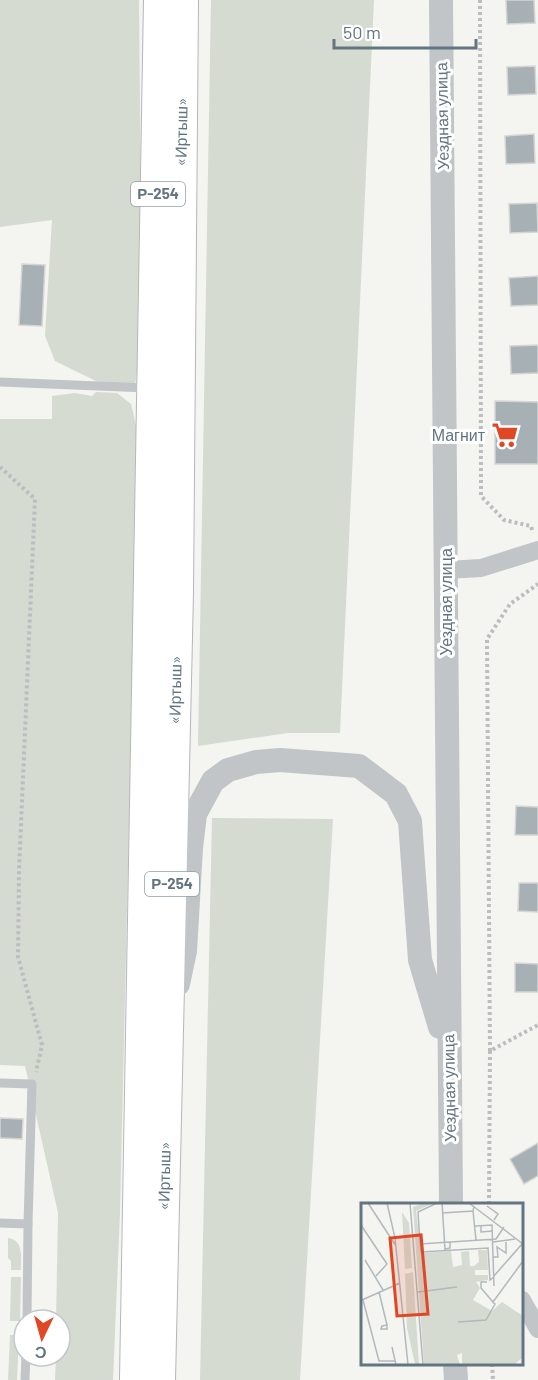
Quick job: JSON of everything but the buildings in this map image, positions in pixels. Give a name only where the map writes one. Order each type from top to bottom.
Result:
[{"type":"highway","name":"«Иртыш»","points":[[136,1380],[156,388],[160,0]]},
{"type":"highway","name":"«Иртыш»","points":[[159,1380],[169,1029],[177,593],[183,0]]},
{"type":"street","name":"Уездная улица","points":[[441,0],[451,1203]]},
{"type":"street","points":[[446,570],[481,568],[537,550]]},
{"type":"street","points":[[169,1029],[185,951],[195,814],[204,796],[213,781],[228,770],[256,762],[306,761],[359,766],[396,794],[410,821],[420,960],[448,1052]]},
{"type":"street","points":[[523,1302],[538,1329]]},
{"type":"street","points":[[455,1365],[456,1380]]},
{"type":"lane","points":[[0,382],[156,388]]},
{"type":"lane","points":[[0,1083],[32,1084],[27,1308]]},
{"type":"lane","points":[[0,1223],[28,1224]]},
{"type":"path","points":[[480,0],[481,496],[504,520],[531,526],[538,523]]},
{"type":"path","points":[[0,467],[35,499],[18,947],[18,957],[42,1045],[32,1084]]},
{"type":"path","points":[[531,526],[537,550]]},
{"type":"path","points":[[489,1203],[487,639],[510,604],[538,584]]},
{"type":"path","points":[[490,1051],[538,1025]]},
{"type":"path","points":[[492,1365],[493,1380]]},
{"type":"shaded area","points":[[0,0],[139,0],[142,341],[135,385],[98,382],[55,361],[45,336],[52,220],[0,227]]},
{"type":"shaded area","points":[[211,0],[374,0],[340,733],[288,733],[198,746]]},
{"type":"shaded area","points":[[96,392],[117,393],[131,404],[138,434],[120,1213],[113,1380],[55,1380],[56,1368],[72,1368],[72,1308],[56,1308],[58,1213],[25,1066],[0,1065],[0,419],[52,419],[52,396],[75,393],[92,396]]},
{"type":"shaded area","points":[[212,818],[333,819],[300,1380],[200,1380]]},
{"type":"shaded area","points":[[8,1238],[13,1239],[19,1246],[21,1270],[11,1270],[11,1261],[8,1258]]},
{"type":"shaded area","points":[[11,1277],[21,1277],[20,1308],[12,1308],[12,1321],[10,1321]]},
{"type":"shaded area","points":[[10,1335],[12,1335],[12,1368],[18,1368],[17,1380],[8,1380]]},
{"type":"place","name":"Магнит","points":[[505,435]]}]
